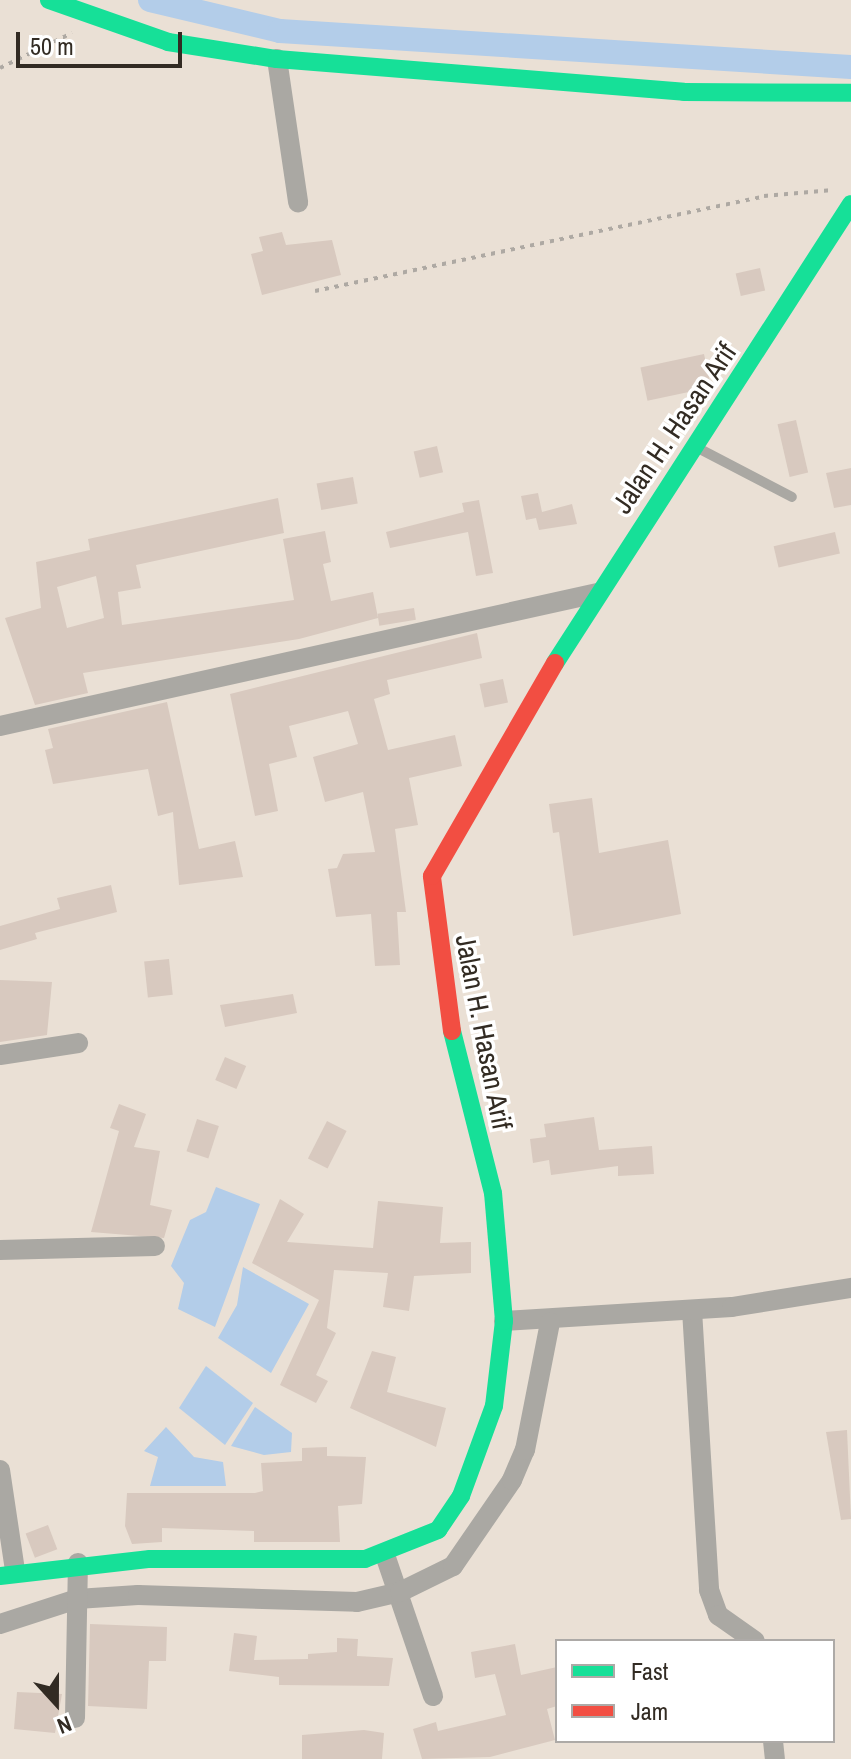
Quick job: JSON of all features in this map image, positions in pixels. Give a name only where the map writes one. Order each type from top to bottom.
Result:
[{"type":"main road","points":[[49,0],[168,42],[277,59],[684,92],[851,93]]},
{"type":"main road","name":"Jalan H. Hasan Arif","points":[[7,1573],[78,1582],[393,1575],[438,1530],[461,1496],[490,1423],[511,1322],[494,1201],[445,1002],[431,882],[453,832],[597,593],[696,447],[851,204]]},
{"type":"street","points":[[277,59],[298,202]]},
{"type":"street","points":[[0,726],[597,593]]},
{"type":"street","points":[[0,1055],[78,1043]]},
{"type":"street","points":[[0,1250],[155,1246]]},
{"type":"street","points":[[511,1322],[692,1310],[851,1288]]},
{"type":"street","points":[[692,1310],[709,1590],[718,1615],[752,1639]]},
{"type":"street","points":[[0,1624],[78,1582],[138,1595],[330,1604],[393,1575],[453,1566],[512,1480],[538,1404],[544,1322]]},
{"type":"street","points":[[0,1470],[7,1573]]},
{"type":"street","points":[[393,1575],[433,1696]]},
{"type":"street","points":[[75,1718],[78,1582]]},
{"type":"lane","points":[[696,447],[792,497]]},
{"type":"path","points":[[315,291],[764,196],[837,190]]},
{"type":"water","points":[[216,1187],[260,1204],[215,1327],[178,1309],[184,1283],[171,1266],[190,1220],[206,1212]]},
{"type":"water","points":[[243,1267],[309,1304],[271,1373],[218,1338],[237,1305]]},
{"type":"water","points":[[206,1366],[253,1403],[225,1445],[179,1408]]},
{"type":"water","points":[[255,1407],[292,1433],[291,1452],[264,1455],[231,1446]]},
{"type":"water","points":[[166,1427],[194,1457],[223,1462],[226,1486],[150,1486],[158,1457],[144,1451]]},
{"type":"building","points":[[282,232],[286,245],[332,240],[341,275],[262,295],[251,254],[263,251],[259,237]]},
{"type":"building","points":[[760,268],[765,290],[741,296],[736,274]]},
{"type":"building","points":[[704,354],[711,387],[647,401],[640,368]]},
{"type":"building","points":[[796,420],[808,473],[790,477],[777,424]]},
{"type":"building","points":[[437,446],[443,472],[420,478],[414,451]]},
{"type":"building","points":[[851,468],[851,505],[834,508],[826,473]]},
{"type":"building","points":[[353,477],[358,504],[321,510],[317,483]]},
{"type":"building","points":[[538,493],[542,512],[572,504],[577,524],[539,530],[536,518],[526,520],[521,496]]},
{"type":"building","points":[[278,498],[284,533],[136,565],[141,588],[118,592],[122,625],[294,600],[283,539],[325,531],[331,562],[323,564],[331,601],[373,592],[378,618],[299,639],[83,673],[88,693],[35,705],[5,618],[41,608],[36,562],[90,550],[88,539]],"holes":[[[96,576],[104,618],[67,628],[57,587]]]},
{"type":"building","points":[[479,500],[493,573],[476,576],[468,532],[390,548],[386,532],[464,512],[462,503]]},
{"type":"building","points":[[835,532],[840,553],[779,568],[774,546]]},
{"type":"building","points":[[414,608],[416,620],[379,626],[377,614]]},
{"type":"building","points":[[477,633],[482,658],[387,680],[390,694],[374,699],[388,750],[455,735],[462,766],[409,778],[418,825],[395,829],[406,912],[397,912],[400,965],[375,966],[371,914],[336,917],[328,869],[337,868],[343,854],[375,852],[363,792],[325,802],[313,757],[358,744],[348,711],[289,726],[297,757],[269,764],[278,811],[255,816],[230,694]]},
{"type":"building","points":[[503,679],[508,702],[485,707],[480,684]]},
{"type":"building","points":[[167,702],[199,849],[235,841],[243,877],[179,885],[173,812],[158,816],[148,769],[53,784],[45,750],[53,748],[48,729]]},
{"type":"building","points":[[592,798],[599,853],[668,840],[681,914],[573,936],[559,832],[553,833],[549,804]]},
{"type":"building","points":[[111,885],[117,912],[35,933],[37,939],[0,950],[0,926],[60,909],[57,898]]},
{"type":"building","points":[[169,959],[173,995],[148,997],[144,962]]},
{"type":"building","points":[[0,980],[52,982],[47,1035],[0,1042]]},
{"type":"building","points":[[293,994],[297,1013],[225,1027],[220,1005]]},
{"type":"building","points":[[225,1057],[246,1066],[236,1089],[215,1080]]},
{"type":"building","points":[[119,1104],[146,1114],[134,1147],[160,1151],[150,1205],[172,1210],[164,1238],[91,1232],[119,1131],[110,1128]]},
{"type":"building","points":[[594,1117],[599,1150],[652,1146],[654,1174],[618,1176],[618,1166],[551,1175],[549,1160],[533,1163],[530,1139],[546,1137],[544,1124]]},
{"type":"building","points":[[197,1119],[219,1126],[208,1158],[186,1151]]},
{"type":"building","points":[[327,1121],[347,1131],[328,1168],[308,1158]]},
{"type":"building","points":[[280,1199],[304,1214],[287,1242],[373,1248],[378,1201],[443,1207],[440,1243],[471,1242],[471,1273],[414,1276],[409,1311],[383,1307],[388,1273],[334,1270],[327,1328],[336,1333],[316,1375],[328,1381],[316,1403],[280,1385],[319,1300],[252,1263]]},
{"type":"building","points":[[372,1351],[396,1357],[387,1392],[446,1408],[436,1447],[350,1408]]},
{"type":"building","points":[[847,1430],[851,1519],[841,1520],[826,1432]]},
{"type":"building","points":[[327,1447],[327,1456],[366,1457],[362,1504],[338,1506],[340,1542],[254,1542],[254,1531],[162,1528],[162,1542],[132,1544],[125,1526],[127,1493],[255,1493],[263,1491],[261,1463],[302,1461],[302,1448]]},
{"type":"building","points":[[48,1525],[57,1549],[35,1558],[26,1534]]},
{"type":"building","points":[[90,1624],[167,1627],[166,1661],[149,1661],[147,1709],[88,1706]]},
{"type":"building","points":[[234,1633],[257,1636],[254,1660],[308,1659],[308,1654],[337,1652],[337,1638],[358,1639],[357,1656],[393,1658],[389,1686],[279,1685],[279,1677],[229,1671]]},
{"type":"building","points":[[515,1644],[521,1675],[555,1667],[555,1707],[547,1709],[555,1740],[490,1757],[422,1759],[413,1729],[436,1722],[438,1731],[506,1715],[495,1674],[475,1678],[471,1652]]},
{"type":"building","points":[[17,1692],[62,1694],[55,1733],[14,1729]]},
{"type":"building","points":[[364,1730],[384,1733],[382,1759],[302,1759],[302,1735]]},
{"type":"waterway","points":[[150,0],[280,31],[851,67]]},
{"type":"traffic: fast","points":[[49,0],[168,42],[277,59],[684,92],[851,93]]},
{"type":"traffic: fast","points":[[555,663],[851,204]]},
{"type":"traffic: fast","points":[[0,1576],[150,1559],[365,1559],[438,1530],[461,1496],[494,1406],[504,1321],[493,1193],[452,1031]]},
{"type":"traffic: jam","points":[[452,1031],[432,876],[555,663]]}]
